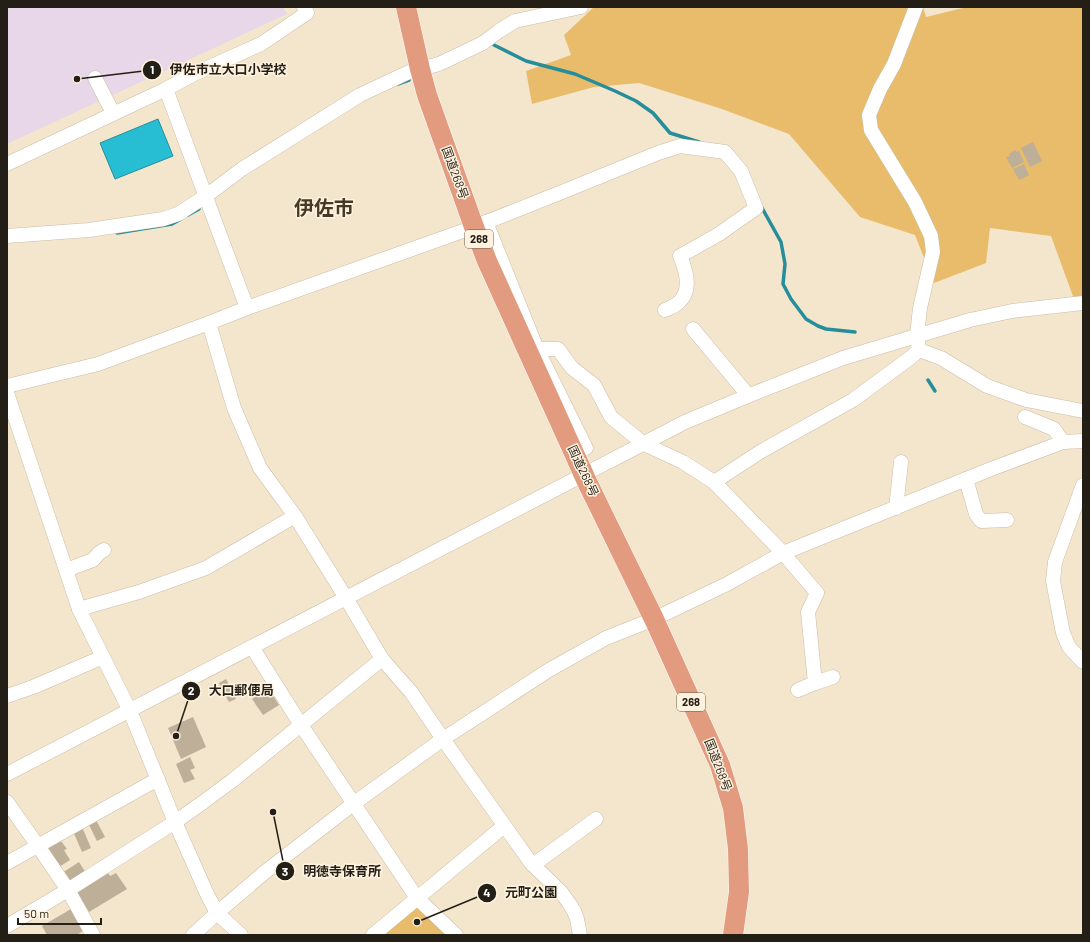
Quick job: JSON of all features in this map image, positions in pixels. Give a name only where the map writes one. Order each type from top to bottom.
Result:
[{"type":"highway","name":"国道268号","points":[[406,7],[427,94],[480,224],[487,261],[582,455],[588,484],[654,620],[720,765],[733,808],[738,849],[739,892],[734,935]]},
{"type":"street","points":[[7,164],[166,89],[194,74],[261,44],[306,13],[304,7]]},
{"type":"street","points":[[8,234],[89,230],[163,219],[178,214],[206,196],[242,169],[360,95],[409,72],[439,64],[483,43],[515,21],[581,7]]},
{"type":"street","points":[[714,482],[760,452],[853,400],[910,358],[918,343],[920,308],[933,252],[930,236],[916,202],[871,130],[869,115],[880,89],[894,64],[916,7]]},
{"type":"street","points":[[95,78],[113,113]]},
{"type":"street","points":[[166,89],[247,308]]},
{"type":"street","points":[[7,386],[98,364],[247,308],[480,224],[658,153],[680,146],[725,152],[741,171],[756,208],[719,234],[680,256],[686,272],[687,283],[685,294],[679,302],[664,310]]},
{"type":"street","points":[[480,224],[537,349],[582,455]]},
{"type":"street","points":[[7,774],[686,422],[748,395],[843,358],[918,343],[970,320],[1012,311],[1083,303]]},
{"type":"street","points":[[209,323],[234,408],[260,468],[295,516],[382,659],[411,692],[504,826],[533,865],[561,892],[574,911],[580,935]]},
{"type":"street","points":[[693,329],[748,395]]},
{"type":"street","points":[[918,343],[988,386],[1026,400],[1083,411]]},
{"type":"street","points":[[537,349],[558,349],[572,368],[594,385],[611,417],[644,444],[684,462],[714,482],[783,553],[817,593],[808,612],[815,683]]},
{"type":"street","points":[[7,392],[79,609],[130,711],[175,822],[207,894],[217,913],[241,935]]},
{"type":"street","points":[[1025,417],[1054,429],[1063,442]]},
{"type":"street","points":[[193,935],[265,872],[353,804],[443,739],[549,670],[606,638],[654,620],[727,584],[783,553],[966,479],[1063,442],[1083,441]]},
{"type":"street","points":[[896,508],[901,462]]},
{"type":"street","points":[[966,479],[976,514],[981,521],[1007,520]]},
{"type":"street","points":[[1083,485],[1055,562],[1054,582],[1064,633],[1069,647],[1083,662]]},
{"type":"street","points":[[79,609],[140,592],[206,568],[295,516]]},
{"type":"street","points":[[66,570],[93,560],[98,553],[104,550]]},
{"type":"street","points":[[252,647],[301,725],[417,898],[456,935]]},
{"type":"street","points":[[7,696],[33,687],[103,657]]},
{"type":"street","points":[[7,926],[68,890],[175,822],[233,780],[382,659]]},
{"type":"street","points":[[798,690],[833,677]]},
{"type":"street","points":[[7,862],[158,779]]},
{"type":"street","points":[[7,802],[68,890],[94,935]]},
{"type":"street","points":[[533,865],[596,818]]},
{"type":"street","points":[[373,935],[504,826]]},
{"type":"shaded area","points":[[7,7],[283,7],[287,14],[7,144]]},
{"type":"shaded area","points":[[594,7],[923,7],[926,17],[967,7],[1083,7],[1083,297],[1074,299],[1051,236],[990,228],[986,263],[934,283],[915,235],[860,217],[789,134],[722,109],[639,83],[594,87],[532,104],[526,71],[571,55],[564,35]]},
{"type":"shaded area","points":[[419,907],[449,935],[384,935],[415,908]]},
{"type":"water","points":[[158,119],[173,156],[115,179],[100,143]]},
{"type":"building","points":[[1033,142],[1042,161],[1030,167],[1021,148]]},
{"type":"building","points":[[1015,150],[1016,152],[1019,151],[1024,162],[1012,168],[1006,157],[1010,156],[1009,154]]},
{"type":"building","points":[[1024,164],[1029,175],[1019,180],[1013,169]]},
{"type":"building","points":[[226,679],[236,699],[229,702],[219,683]]},
{"type":"building","points":[[268,688],[279,705],[263,715],[252,699]]},
{"type":"building","points":[[193,717],[206,747],[181,759],[168,728]]},
{"type":"building","points":[[190,757],[195,768],[190,770],[195,779],[184,783],[176,764]]},
{"type":"building","points":[[95,818],[105,837],[97,841],[87,821]]},
{"type":"building","points":[[82,827],[91,848],[82,852],[73,831]]},
{"type":"building","points":[[61,841],[67,849],[64,850],[70,860],[59,867],[48,848]]},
{"type":"building","points":[[79,862],[86,873],[72,882],[66,880],[62,873]]},
{"type":"building","points":[[108,873],[110,876],[116,873],[127,889],[89,912],[77,892]]},
{"type":"building","points":[[71,909],[84,930],[77,935],[47,935],[42,926]]},
{"type":"waterway","points":[[494,45],[526,61],[575,74],[615,91],[636,101],[653,113],[670,133],[699,142]]},
{"type":"waterway","points":[[398,84],[409,80]]},
{"type":"waterway","points":[[761,206],[781,242],[785,264],[783,284],[791,299],[806,319],[818,326],[826,329],[855,332]]},
{"type":"waterway","points":[[188,215],[199,209]]},
{"type":"waterway","points":[[117,233],[172,224],[181,219]]},
{"type":"waterway","points":[[928,380],[935,391]]},
{"type":"place","name":"伊佐市立大口小学校","points":[[77,79]]},
{"type":"place","name":"大口郵便局","points":[[176,736]]},
{"type":"place","name":"明徳寺保育所","points":[[273,812]]},
{"type":"place","name":"元町公園","points":[[417,922]]},
{"type":"district","name":"伊佐市","points":[[324,208]]}]
